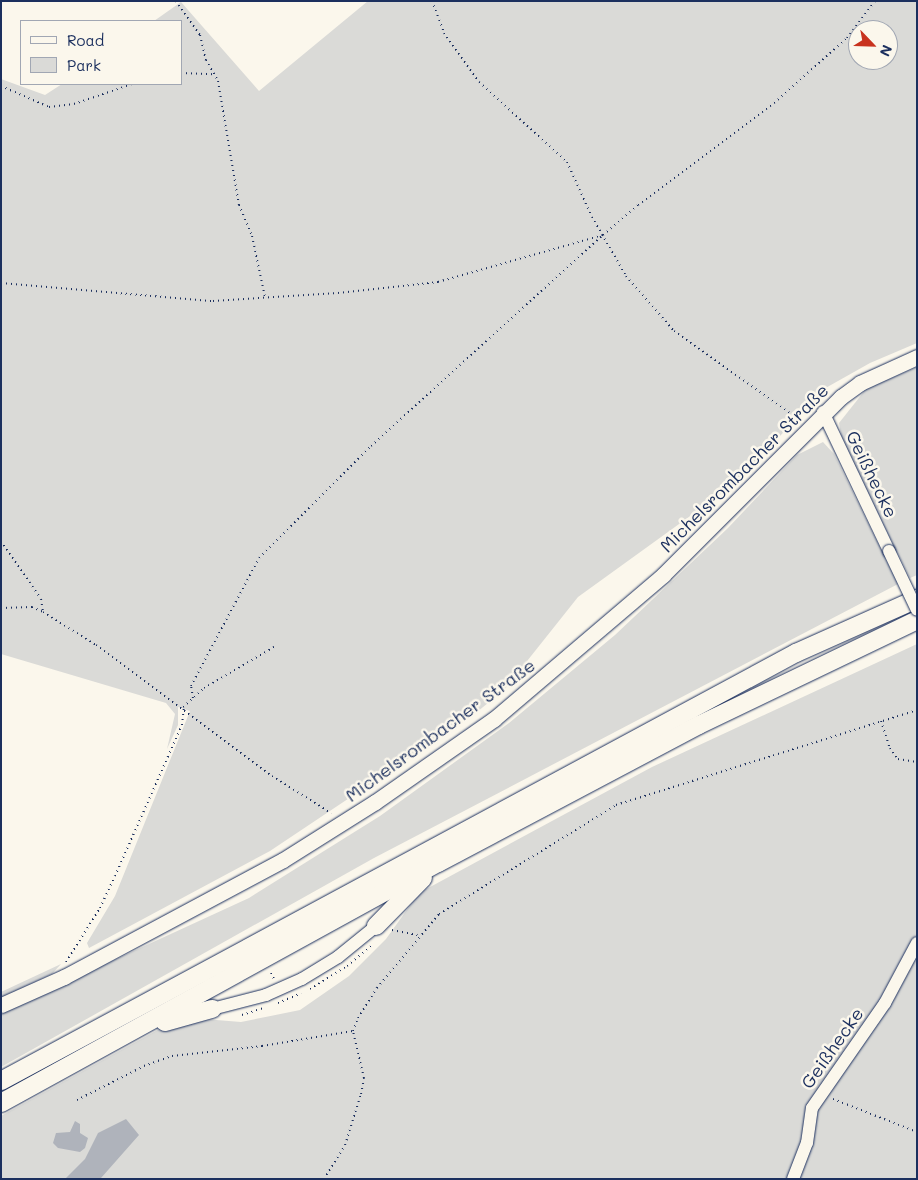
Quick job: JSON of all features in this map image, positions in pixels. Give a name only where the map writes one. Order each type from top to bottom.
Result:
[{"type":"highway","points":[[1,1081],[796,653],[917,599]]},
{"type":"highway","points":[[1,1103],[438,863],[699,725],[917,620]]},
{"type":"highway","points":[[383,928],[438,863]]},
{"type":"highway","points":[[124,1036],[212,1009]]},
{"type":"main road","name":"Michelsrombacher Straße","points":[[1,1005],[64,977],[283,860],[375,802],[494,719],[663,575],[823,412],[860,384],[917,357]]},
{"type":"lane","name":"Geißhecke","points":[[823,412],[917,610]]},
{"type":"lane","points":[[212,1009],[266,995],[302,979],[383,928]]},
{"type":"lane","name":"Geißhecke","points":[[793,1179],[807,1143],[812,1108],[885,1003],[917,943]]},
{"type":"path","points":[[176,1],[200,35],[218,82],[237,181],[239,205],[252,236],[265,297]]},
{"type":"path","points":[[432,1],[444,34],[479,82],[567,162],[603,235],[626,276],[674,331],[808,426]]},
{"type":"path","points":[[193,698],[191,686],[259,558],[371,446],[603,235],[638,205],[774,103],[847,38],[875,1]]},
{"type":"path","points":[[182,73],[214,74]]},
{"type":"path","points":[[1,86],[49,107],[74,104],[129,85]]},
{"type":"path","points":[[1,283],[177,300],[213,301],[366,291],[438,282],[603,235]]},
{"type":"path","points":[[1,541],[41,599],[43,612]]},
{"type":"path","points":[[1,608],[32,607],[43,612],[96,645],[183,707],[272,776],[331,813]]},
{"type":"path","points":[[64,977],[64,965],[100,908],[149,800],[182,725],[183,707],[204,688],[276,646]]},
{"type":"path","points":[[324,1179],[345,1145],[362,1094],[364,1078],[354,1031],[364,1008],[418,935],[439,914],[616,805],[917,710]]},
{"type":"path","points":[[881,721],[890,748],[898,759],[917,762]]},
{"type":"path","points":[[383,928],[418,935]]},
{"type":"path","points":[[78,1100],[144,1066],[172,1056],[262,1046],[354,1031]]},
{"type":"path","points":[[821,1095],[917,1132]]},
{"type":"green space","points":[[368,1],[917,1],[917,343],[870,363],[822,390],[740,480],[578,597],[504,690],[472,716],[270,851],[89,948],[87,943],[115,896],[190,711],[178,707],[178,725],[167,749],[175,714],[166,703],[1,654],[1,79],[45,95],[60,85],[182,85],[182,20],[155,20],[181,2],[259,91]]},
{"type":"green space","points":[[917,367],[917,575],[910,578],[842,441],[839,423],[866,389]]},
{"type":"green space","points":[[823,442],[834,454],[898,584],[374,858],[1,1067],[1,1012],[249,898],[380,816],[509,723],[615,635],[728,528],[797,455]]},
{"type":"green space","points":[[917,644],[917,1179],[1,1179],[1,1116],[165,1026],[204,1019],[241,1022],[300,1010],[349,976],[386,939],[419,893],[652,767]]},
{"type":"green space","points":[[61,964],[52,974],[1,998],[1,992]]},
{"type":"shaded area","points":[[126,1119],[139,1135],[101,1178],[65,1179],[85,1159],[98,1133]]},
{"type":"shaded area","points":[[75,1121],[80,1124],[80,1133],[88,1138],[85,1148],[80,1152],[58,1148],[53,1143],[56,1133],[70,1132]]}]
